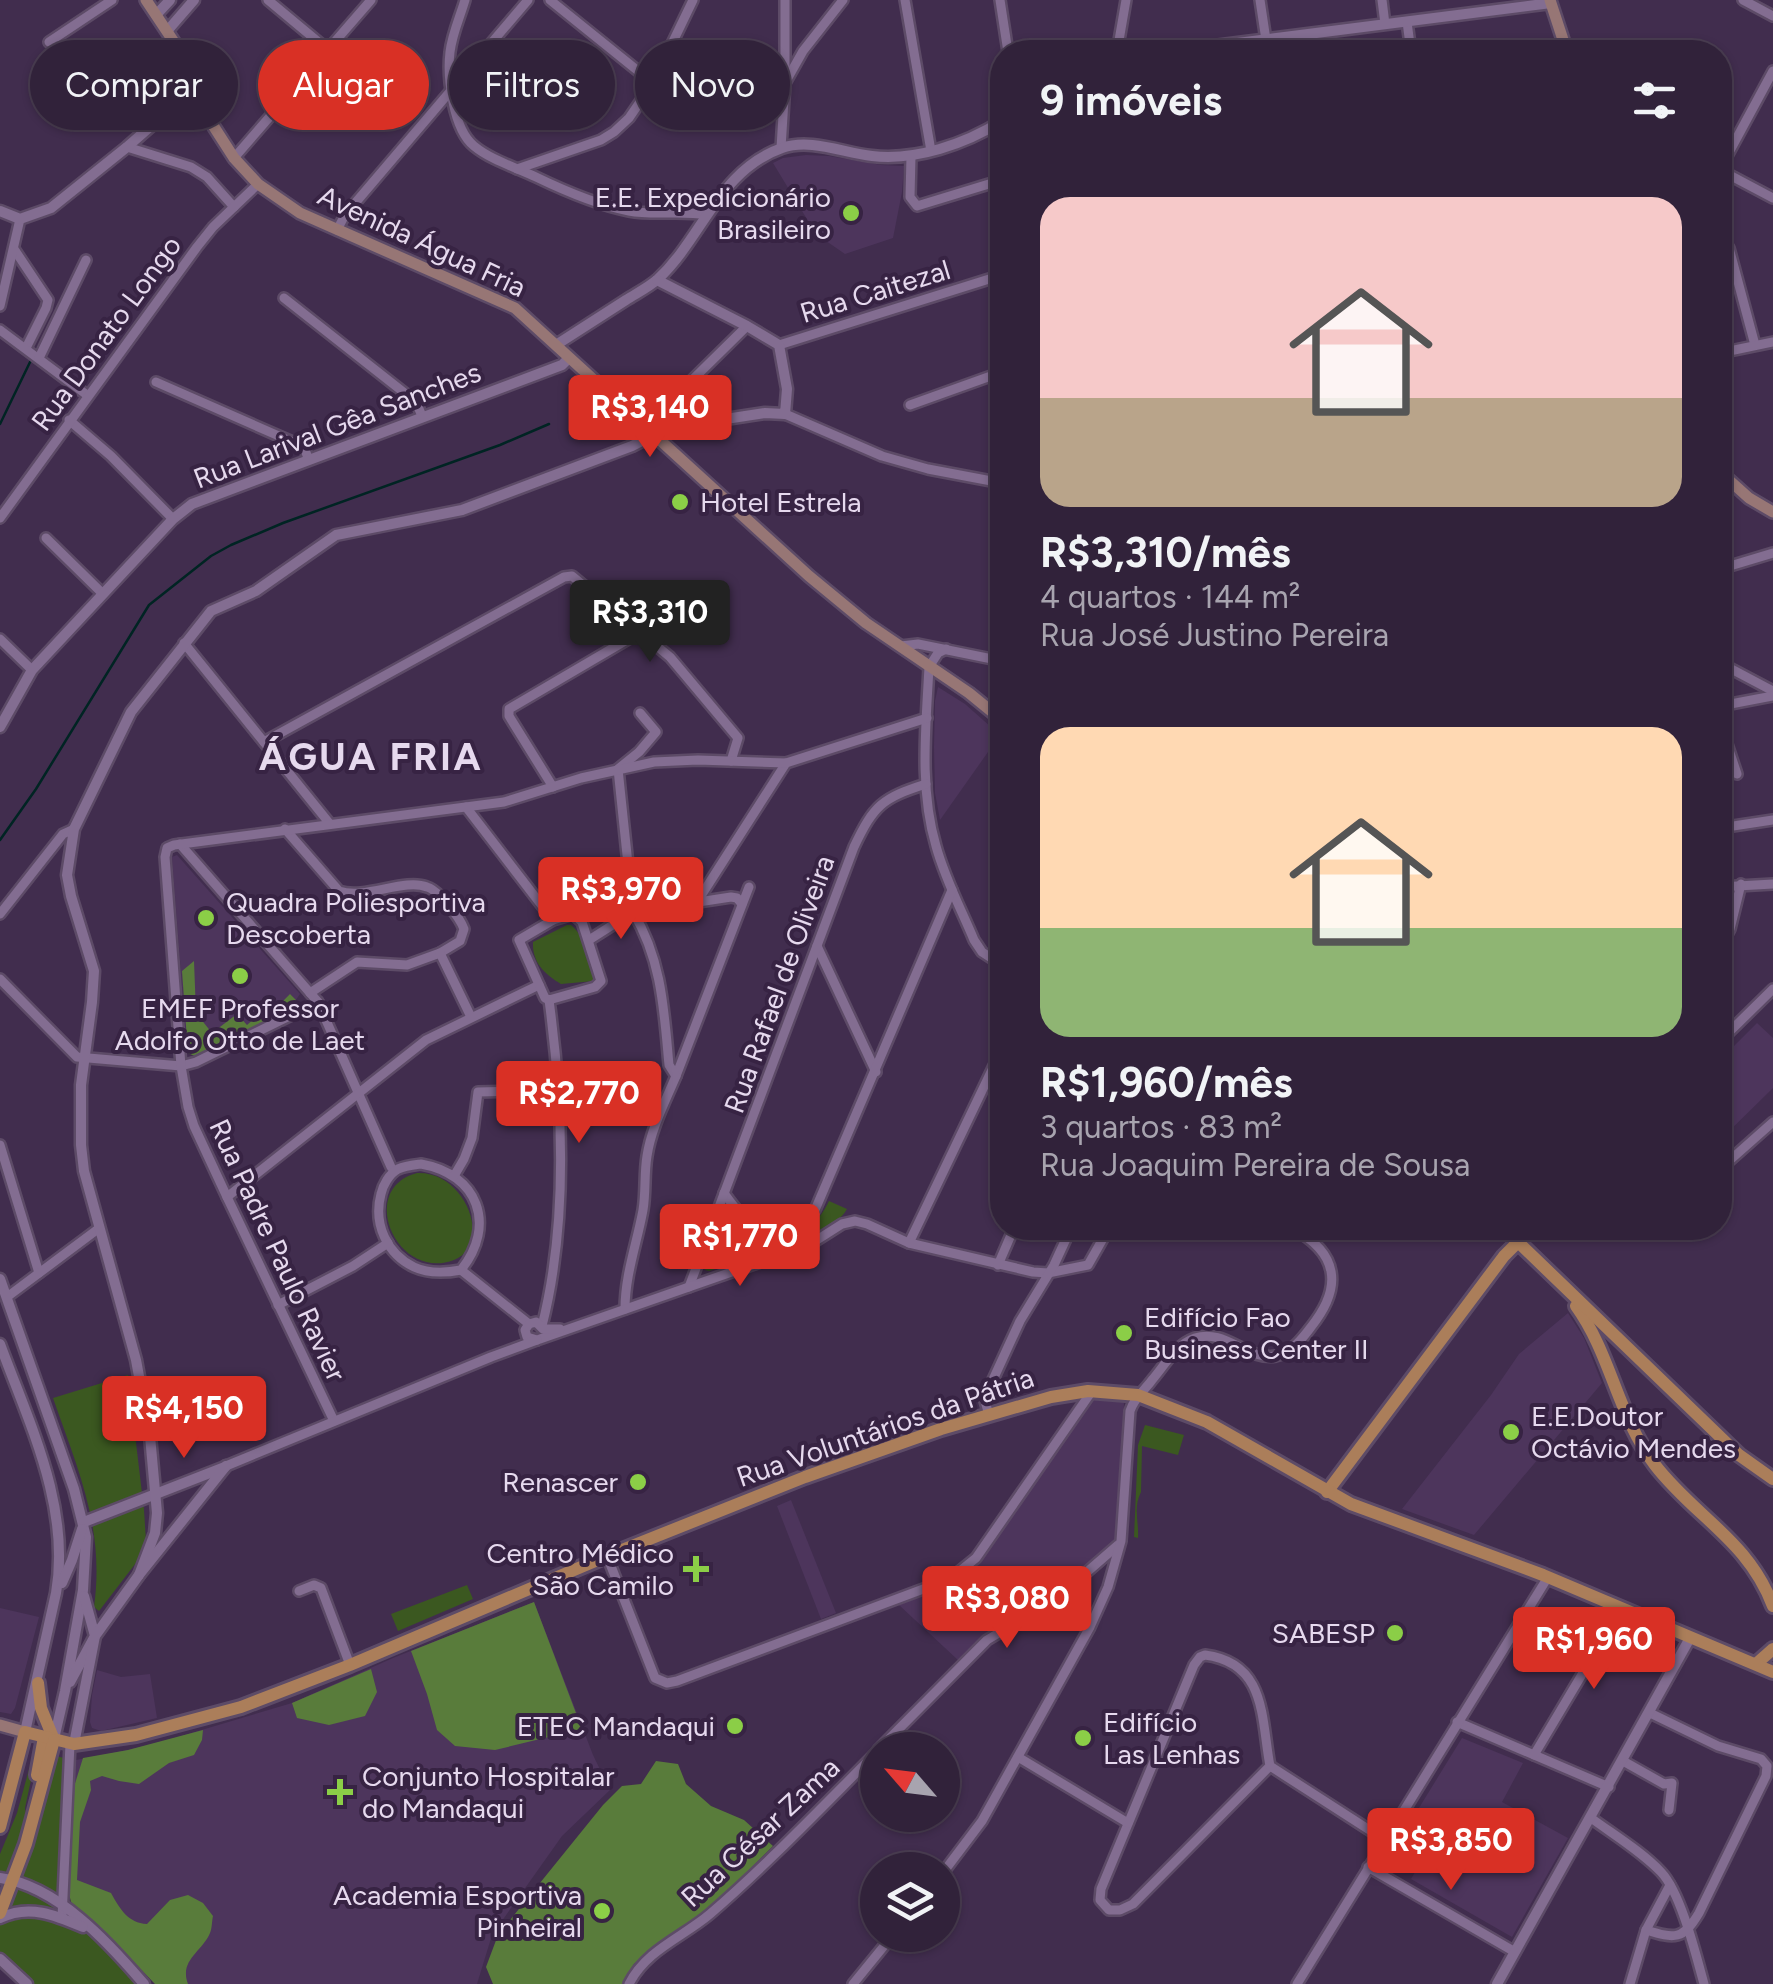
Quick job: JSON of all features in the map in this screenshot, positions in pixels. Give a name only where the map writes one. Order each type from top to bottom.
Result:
[{"type":"main road","name":"Avenida Água Fria","points":[[146,0],[172,40]]},
{"type":"main road","points":[[1551,2],[1563,40]]},
{"type":"main road","name":"Avenida Água Fria","points":[[216,130],[258,184],[300,212],[510,305],[808,576],[990,710]]},
{"type":"main road","points":[[1732,482],[1773,512]]},
{"type":"main road","points":[[1515,1240],[1739,1454],[1773,1479]]},
{"type":"main road","points":[[1327,1492],[1518,1242]]},
{"type":"main road","points":[[1573,1294],[1640,1442],[1655,1465],[1742,1551],[1773,1606]]},
{"type":"main road","name":"Rua Voluntários da Pátria","points":[[0,1725],[72,1744],[136,1734],[220,1713],[350,1665],[806,1477],[940,1429],[1051,1396],[1092,1391],[1138,1395],[1207,1422],[1327,1492],[1366,1510],[1548,1577],[1773,1672]]},
{"type":"main road","points":[[1756,1664],[1773,1649]]},
{"type":"main road","points":[[0,1916],[7,1879],[36,1807],[37,1779],[49,1738],[38,1683]]},
{"type":"main road","points":[[0,1827],[25,1732]]},
{"type":"street","points":[[51,40],[112,0]]},
{"type":"street","points":[[156,14],[170,0]]},
{"type":"street","points":[[168,30],[194,0]]},
{"type":"street","points":[[268,0],[316,40]]},
{"type":"street","points":[[337,40],[371,0]]},
{"type":"street","points":[[453,40],[465,0]]},
{"type":"street","points":[[495,40],[528,0]]},
{"type":"street","points":[[550,0],[635,69]]},
{"type":"street","points":[[673,40],[693,0]]},
{"type":"street","points":[[785,0],[785,40]]},
{"type":"street","points":[[790,75],[803,51],[843,0]]},
{"type":"street","points":[[905,0],[931,151]]},
{"type":"street","points":[[1000,0],[1006,40]]},
{"type":"street","points":[[1119,40],[1126,0]]},
{"type":"street","points":[[1260,0],[1266,40],[1551,2]]},
{"type":"street","points":[[1382,0],[1385,24]]},
{"type":"street","points":[[1744,0],[1773,16]]},
{"type":"street","points":[[1407,22],[1409,40]]},
{"type":"street","points":[[1732,147],[1773,71]]},
{"type":"street","points":[[337,230],[344,215],[449,95]]},
{"type":"street","points":[[517,169],[601,140],[635,111]]},
{"type":"street","points":[[556,345],[657,280],[739,174],[782,148],[807,145],[868,156],[911,156],[990,126]]},
{"type":"street","points":[[0,211],[20,218],[51,208],[146,130]]},
{"type":"street","points":[[234,158],[258,130]]},
{"type":"street","points":[[462,130],[486,155],[556,187],[632,212],[706,215]]},
{"type":"street","points":[[782,148],[783,130]]},
{"type":"street","points":[[127,147],[202,173],[234,207]]},
{"type":"street","points":[[911,156],[910,198],[917,206],[990,184]]},
{"type":"street","points":[[1732,176],[1773,198]]},
{"type":"street","name":"Rua Donato Longo","points":[[0,518],[203,239],[258,184]]},
{"type":"street","points":[[0,306],[20,218]]},
{"type":"street","points":[[14,250],[48,300],[33,353]]},
{"type":"street","points":[[1732,256],[1755,345]]},
{"type":"street","points":[[33,353],[86,260]]},
{"type":"street","name":"Rua Caitezal","points":[[657,280],[779,345],[990,280]]},
{"type":"street","points":[[284,298],[416,402],[422,416]]},
{"type":"street","points":[[684,388],[747,326]]},
{"type":"street","points":[[0,330],[88,395]]},
{"type":"street","points":[[1732,350],[1773,342]]},
{"type":"street","points":[[779,345],[787,389],[784,414]]},
{"type":"street","name":"Rua Larival Gêa Sanches","points":[[0,728],[32,670],[173,519],[197,501],[562,365],[569,358]]},
{"type":"street","points":[[910,405],[990,376]]},
{"type":"street","points":[[156,382],[304,448],[308,458]]},
{"type":"street","points":[[139,1574],[155,1532],[156,1492],[136,1360],[98,1229],[80,1145],[94,971],[67,875],[74,829],[131,712],[184,643],[214,610],[256,591],[336,535],[462,510],[613,454],[667,428],[766,413],[784,414],[882,456],[990,481]]},
{"type":"street","points":[[70,420],[173,519]]},
{"type":"street","points":[[46,538],[102,594]]},
{"type":"street","points":[[1732,565],[1773,553]]},
{"type":"street","points":[[264,742],[568,576],[575,577],[642,631],[688,676],[738,738],[732,761]]},
{"type":"street","points":[[553,787],[509,716],[510,709],[642,631]]},
{"type":"street","points":[[0,639],[32,670]]},
{"type":"street","points":[[184,643],[330,824]]},
{"type":"street","points":[[898,646],[918,644],[990,658]]},
{"type":"street","points":[[946,649],[930,667],[927,806],[935,845],[952,890],[978,946],[990,958]]},
{"type":"street","points":[[1732,670],[1773,693]]},
{"type":"street","points":[[1732,703],[1773,693]]},
{"type":"street","points":[[618,769],[656,732],[640,713]]},
{"type":"street","points":[[180,844],[514,800],[654,762],[786,763],[927,718]]},
{"type":"street","points":[[1732,759],[1737,774]]},
{"type":"street","points":[[697,902],[786,763]]},
{"type":"street","points":[[618,769],[632,912],[658,968],[669,1065],[676,1076]]},
{"type":"street","name":"Rua Rafael de Oliveira","points":[[689,1286],[854,846],[865,823],[882,803],[926,784]]},
{"type":"street","points":[[466,807],[553,920]]},
{"type":"street","points":[[1732,826],[1773,820]]},
{"type":"street","points":[[0,914],[63,834],[74,829]]},
{"type":"street","points":[[285,829],[343,893],[412,886],[431,888],[459,916],[464,929],[460,941],[440,953],[408,966],[357,962],[310,993]]},
{"type":"street","points":[[180,844],[318,1002],[391,1167]]},
{"type":"street","name":"Rua Padre Paulo Ravier","points":[[180,844],[167,848],[166,856],[181,1066],[194,1126],[334,1421]]},
{"type":"street","points":[[1732,921],[1741,884]]},
{"type":"street","points":[[1732,885],[1773,884]]},
{"type":"street","points":[[625,1309],[643,1210],[650,1138],[749,887]]},
{"type":"street","points":[[724,1193],[747,1222],[774,1234],[801,1225],[815,1210],[952,890]]},
{"type":"street","points":[[589,940],[632,912],[731,897],[742,904]]},
{"type":"street","points":[[535,1331],[550,1293],[557,1221],[560,1090],[549,1000],[519,940],[553,920],[575,915],[589,940],[600,982],[595,987],[549,1000]]},
{"type":"street","points":[[817,946],[876,1072]]},
{"type":"street","points":[[440,953],[471,1017]]},
{"type":"street","points":[[0,978],[74,1054],[181,1066],[205,1059],[318,1002]]},
{"type":"street","points":[[226,1197],[426,1040],[539,985]]},
{"type":"street","points":[[1732,1028],[1773,989]]},
{"type":"street","points":[[908,1243],[990,1074]]},
{"type":"street","points":[[454,1176],[472,1138],[478,1092],[560,1090]]},
{"type":"street","points":[[1732,1158],[1773,1122]]},
{"type":"street","points":[[0,1145],[40,1273]]},
{"type":"street","points":[[461,1270],[477,1246],[481,1224],[470,1193],[454,1176],[435,1166],[421,1164],[396,1170],[384,1184],[378,1213],[388,1243],[411,1266],[427,1272],[461,1270],[535,1331]]},
{"type":"street","points":[[56,1593],[68,1571],[84,1522],[491,1356],[535,1331],[567,1329],[625,1309],[808,1245],[842,1224],[867,1224],[908,1243],[1048,1273],[1087,1266],[1103,1240]]},
{"type":"street","points":[[6,1297],[98,1229]]},
{"type":"street","points":[[998,1265],[1009,1240]]},
{"type":"street","points":[[990,1415],[985,1401],[990,1384],[1066,1240]]},
{"type":"street","points":[[959,1852],[982,1821],[1090,1627],[1108,1587],[1121,1541],[1130,1411],[1138,1395],[1168,1358],[1196,1338],[1215,1336],[1266,1356],[1278,1356],[1298,1342],[1328,1301],[1332,1289],[1326,1254],[1312,1240]]},
{"type":"street","points":[[278,1305],[388,1243]]},
{"type":"street","points":[[0,1279],[84,1522],[83,1590],[65,1691],[49,1738]]},
{"type":"street","points":[[0,1344],[4,1367],[52,1493],[60,1536],[60,1572],[25,1732]]},
{"type":"street","points":[[607,1556],[655,1678],[668,1683],[677,1681],[950,1579],[976,1558],[1092,1391]]},
{"type":"street","points":[[65,1691],[95,1636],[139,1574],[226,1466]]},
{"type":"street","name":"Rua César Zama","points":[[896,1732],[987,1640],[1058,1598],[1121,1541]]},
{"type":"street","points":[[1090,1572],[1108,1587]]},
{"type":"street","points":[[1297,1984],[1548,1577]]},
{"type":"street","points":[[299,1590],[314,1585],[322,1588],[350,1665]]},
{"type":"street","points":[[62,1912],[72,1744],[95,1636],[83,1590]]},
{"type":"street","points":[[1534,1755],[1621,1610]]},
{"type":"street","points":[[1498,1984],[1690,1638]]},
{"type":"street","points":[[1270,1766],[1133,1904],[1108,1910],[1100,1900],[1100,1889],[1200,1657],[1212,1656],[1233,1665],[1255,1686],[1270,1766],[1385,1840]]},
{"type":"street","points":[[1646,1930],[1672,1936],[1688,1931],[1758,1795],[1767,1766],[1761,1759],[1718,1746],[1650,1714]]},
{"type":"street","points":[[1457,1722],[1608,1787]]},
{"type":"street","points":[[1018,1757],[1128,1823]]},
{"type":"street","points":[[1623,1762],[1664,1784],[1672,1783],[1669,1810]]},
{"type":"street","name":"Rua César Zama","points":[[629,1984],[653,1954],[707,1917],[860,1768]]},
{"type":"street","points":[[1591,1818],[1662,1872],[1688,1931],[1704,1984]]},
{"type":"street","points":[[1368,1867],[1516,1952]]},
{"type":"street","points":[[7,1879],[38,1890],[62,1912],[93,1931],[144,1984]]},
{"type":"street","points":[[1630,1984],[1646,1930],[1670,1885]]},
{"type":"street","points":[[0,1916],[27,1910],[62,1912]]},
{"type":"street","points":[[853,1984],[879,1952]]},
{"type":"street","points":[[0,1959],[27,1984]]},
{"type":"shaded area","name":"E.E. Expedicionário Brasileiro","points":[[806,155],[904,166],[893,238],[845,254],[816,234],[773,163]]},
{"type":"shaded area","points":[[938,687],[990,726],[990,749],[940,820],[935,793]]},
{"type":"shaded area","points":[[177,855],[300,994],[291,1007],[208,1054],[187,1050],[172,857]]},
{"type":"shaded area","points":[[1757,1023],[1773,1038],[1773,1088],[1732,1128],[1732,1048]]},
{"type":"shaded area","name":"E.E.Doutor Octávio Mendes","points":[[1568,1313],[1584,1338],[1602,1383],[1474,1535],[1402,1509],[1519,1354]]},
{"type":"shaded area","points":[[1099,1396],[1124,1400],[1122,1498],[1116,1544],[1059,1593],[988,1632],[959,1661],[899,1605],[955,1583],[983,1558]]},
{"type":"shaded area","points":[[791,1500],[836,1613],[821,1619],[777,1506]]},
{"type":"shaded area","name":"Conjunto Hospitalar do Mandaqui","points":[[534,1602],[610,1790],[562,1836],[492,1935],[477,1984],[155,1984],[71,1902],[76,1760],[168,1740],[292,1703]]},
{"type":"shaded area","points":[[0,1608],[39,1617],[11,1714],[0,1712]]},
{"type":"shaded area","points":[[97,1670],[121,1677],[150,1674],[157,1718],[101,1731],[92,1728]]},
{"type":"shaded area","points":[[1462,1738],[1523,1763],[1502,1802],[1568,1838],[1512,1937],[1411,1879],[1429,1848],[1403,1832],[1409,1823],[1435,1838],[1438,1831],[1414,1816]]},
{"type":"green space","points":[[567,925],[585,943],[594,981],[561,984],[544,972],[537,961],[533,942]]},
{"type":"green space","points":[[194,961],[196,1013],[212,1033],[237,1014],[247,1025],[273,1002],[278,1006],[290,994],[296,1000],[287,1011],[208,1055],[197,1057],[188,1053],[182,971]]},
{"type":"green space","points":[[417,1173],[449,1184],[461,1195],[468,1210],[472,1239],[466,1252],[454,1260],[434,1263],[416,1258],[391,1231],[389,1196],[399,1182]]},
{"type":"green space","points":[[829,1201],[847,1209],[824,1229],[763,1254],[705,1270],[726,1213],[757,1241],[782,1243],[805,1232]]},
{"type":"green space","points":[[128,1375],[146,1541],[139,1559],[99,1611],[94,1607],[96,1552],[87,1500],[53,1398]]},
{"type":"green space","points":[[1145,1425],[1184,1435],[1178,1455],[1142,1446],[1138,1538],[1134,1537],[1138,1445]]},
{"type":"green space","points":[[467,1585],[473,1599],[398,1631],[391,1614]]},
{"type":"green space","points":[[534,1602],[582,1729],[495,1750],[455,1746],[437,1730],[411,1651]]},
{"type":"green space","points":[[371,1669],[377,1692],[365,1716],[329,1725],[297,1718],[292,1703]]},
{"type":"green space","points":[[203,1730],[194,1755],[169,1763],[139,1784],[102,1776],[90,1781],[91,1790],[80,1822],[77,1880],[111,1893],[130,1918],[147,1924],[170,1900],[188,1895],[203,1903],[213,1916],[210,1933],[187,1969],[188,1984],[155,1984],[71,1902],[67,1885],[72,1793],[83,1758]]},
{"type":"green space","points":[[34,1751],[37,1752],[25,1808],[28,1826],[11,1873],[0,1872],[0,1854],[17,1813]]},
{"type":"green space","points":[[52,1755],[68,1759],[62,1905],[144,1984],[27,1984],[0,1959],[0,1913]]},
{"type":"green space","points":[[656,1761],[678,1764],[686,1784],[711,1806],[744,1820],[773,1846],[706,1913],[634,1964],[623,1984],[493,1984],[486,1967],[498,1935],[603,1805],[622,1786],[641,1784]]},
{"type":"waterway","points":[[36,351],[47,332]]},
{"type":"waterway","points":[[0,424],[32,358]]},
{"type":"waterway","points":[[0,840],[36,789],[149,605],[211,556],[283,523],[549,424]]},
{"type":"place","name":"E.E. Expedicionário Brasileiro","points":[[851,213]]},
{"type":"place","name":"Hotel Estrela","points":[[680,502]]},
{"type":"place","name":"Quadra Poliesportiva Descoberta","points":[[206,918]]},
{"type":"place","name":"EMEF Professor Adolfo Otto de Laet","points":[[240,976]]},
{"type":"place","name":"Edifício Fao Business Center II","points":[[1124,1333]]},
{"type":"place","name":"E.E.Doutor Octávio Mendes","points":[[1511,1432]]},
{"type":"place","name":"Renascer","points":[[638,1482]]},
{"type":"place","name":"Centro Médico São Camilo","points":[[696,1569]]},
{"type":"place","name":"SABESP","points":[[1395,1633]]},
{"type":"place","name":"ETEC Mandaqui","points":[[735,1726]]},
{"type":"place","name":"Edifício Las Lenhas","points":[[1083,1738]]},
{"type":"place","name":"Conjunto Hospitalar do Mandaqui","points":[[340,1792]]},
{"type":"place","name":"Academia Esportiva Pinheiral","points":[[602,1911]]},
{"type":"district","name":"ÁGUA FRIA","points":[[371,757]]}]
